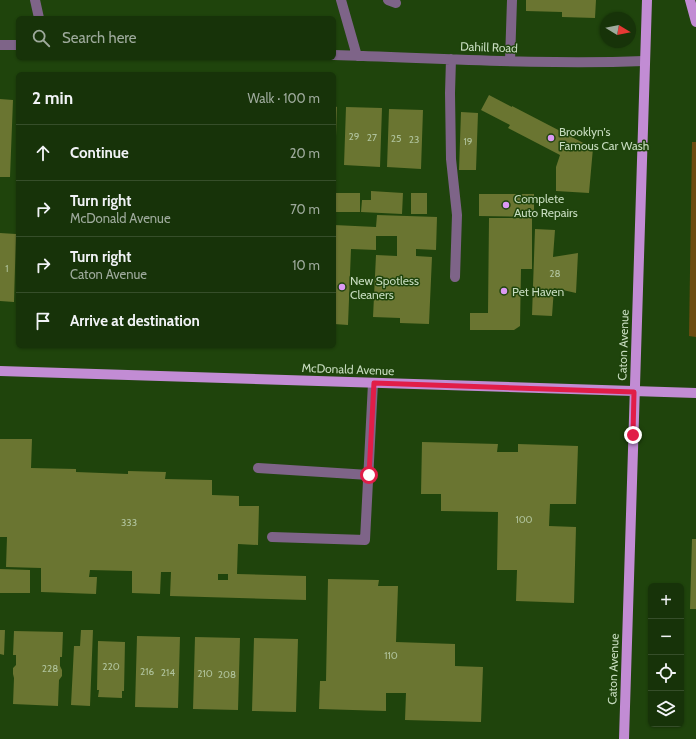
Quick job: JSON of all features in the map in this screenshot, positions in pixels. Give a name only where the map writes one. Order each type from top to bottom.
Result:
[{"type":"main road","name":"Caton Avenue","points":[[624,739],[647,0]]},
{"type":"main road","points":[[690,0],[696,22]]},
{"type":"main road","name":"McDonald Avenue","points":[[0,371],[696,393]]},
{"type":"street","points":[[35,0],[39,16]]},
{"type":"street","points":[[341,0],[358,56]]},
{"type":"street","points":[[510,61],[512,0]]},
{"type":"street","points":[[0,45],[16,45]]},
{"type":"street","name":"Dahill Road","points":[[336,55],[510,61],[644,61]]},
{"type":"street","points":[[451,59],[451,159],[457,215],[454,278]]},
{"type":"street","points":[[272,537],[365,540],[374,383]]},
{"type":"street","points":[[258,468],[369,475]]},
{"type":"shaded area","points":[[692,142],[696,142],[696,337],[689,336]]},
{"type":"building","points":[[526,0],[596,0],[595,18],[562,17],[562,12],[526,11]]},
{"type":"building","name":"Brooklyn's Famous Car Wash","points":[[489,95],[593,148],[589,193],[556,191],[556,167],[560,155],[508,128],[510,125],[481,110]]},
{"type":"building","points":[[0,99],[13,100],[10,177],[0,177]]},
{"type":"building","points":[[336,107],[337,107],[336,136]]},
{"type":"building","points":[[346,107],[382,108],[380,167],[344,165]]},
{"type":"building","points":[[389,109],[423,110],[421,169],[387,167]]},
{"type":"building","points":[[461,112],[478,113],[476,170],[459,170]]},
{"type":"building","points":[[371,191],[403,193],[402,214],[361,212],[362,200],[371,200]]},
{"type":"building","points":[[336,193],[360,193],[360,212],[336,212]]},
{"type":"building","points":[[411,193],[427,193],[427,214],[411,214]]},
{"type":"building","name":"Complete Auto Repairs","points":[[479,194],[534,194],[534,217],[479,216]]},
{"type":"building","points":[[377,215],[437,217],[436,250],[416,249],[416,256],[432,257],[429,324],[400,323],[400,318],[373,317],[376,255],[397,256],[397,236],[376,236],[376,250],[351,249],[348,325],[336,324],[336,225],[376,227]]},
{"type":"building","name":"Pet Haven","points":[[489,218],[532,218],[532,269],[521,269],[520,326],[514,330],[470,330],[470,313],[488,313]]},
{"type":"building","points":[[535,229],[555,230],[553,257],[578,253],[576,293],[554,288],[552,316],[532,315]]},
{"type":"building","points":[[0,233],[16,234],[14,302],[0,301]]},
{"type":"building","points":[[0,439],[32,439],[31,468],[76,469],[76,472],[128,474],[128,471],[166,472],[165,479],[212,480],[212,495],[239,496],[239,506],[259,506],[258,545],[238,544],[237,574],[306,576],[306,600],[170,596],[171,572],[161,572],[160,594],[132,593],[132,571],[90,570],[89,577],[97,577],[96,594],[41,592],[41,568],[6,567],[7,537],[0,537]],"holes":[[[218,574],[228,574],[228,580],[218,580]]]},
{"type":"building","points":[[422,442],[498,444],[497,452],[518,452],[518,444],[578,446],[576,504],[550,504],[549,526],[576,527],[574,603],[516,601],[517,570],[497,570],[498,512],[441,511],[441,494],[421,494]]},
{"type":"building","points":[[692,539],[696,539],[696,609],[690,609]]},
{"type":"building","points":[[0,569],[30,570],[30,593],[0,593]]},
{"type":"building","points":[[328,579],[379,580],[378,586],[398,586],[396,642],[455,644],[455,666],[483,667],[481,722],[405,720],[406,693],[386,693],[386,711],[319,709],[320,681],[326,681]]},
{"type":"building","points":[[0,630],[5,630],[4,655],[0,654]]},
{"type":"building","points":[[81,630],[93,630],[90,706],[71,705],[74,646],[80,646]]},
{"type":"building","points":[[14,631],[63,632],[62,657],[60,657],[62,676],[59,680],[58,706],[13,704],[13,668],[16,665],[16,655],[13,655]]},
{"type":"building","points":[[137,636],[180,637],[178,708],[135,707]]},
{"type":"building","points":[[195,637],[240,638],[238,710],[193,709]]},
{"type":"building","points":[[254,638],[298,639],[296,712],[252,711]]},
{"type":"building","points":[[98,641],[125,642],[124,691],[122,691],[122,698],[98,697]]},
{"type":"place","name":"Brooklyn's Famous Car Wash","points":[[551,138]]},
{"type":"place","name":"Complete Auto Repairs","points":[[506,205]]},
{"type":"place","name":"New Spotless Cleaners","points":[[342,287]]},
{"type":"place","name":"Pet Haven","points":[[504,291]]},
{"type":"route","points":[[369,475],[374,383],[634,392],[633,435]]}]
